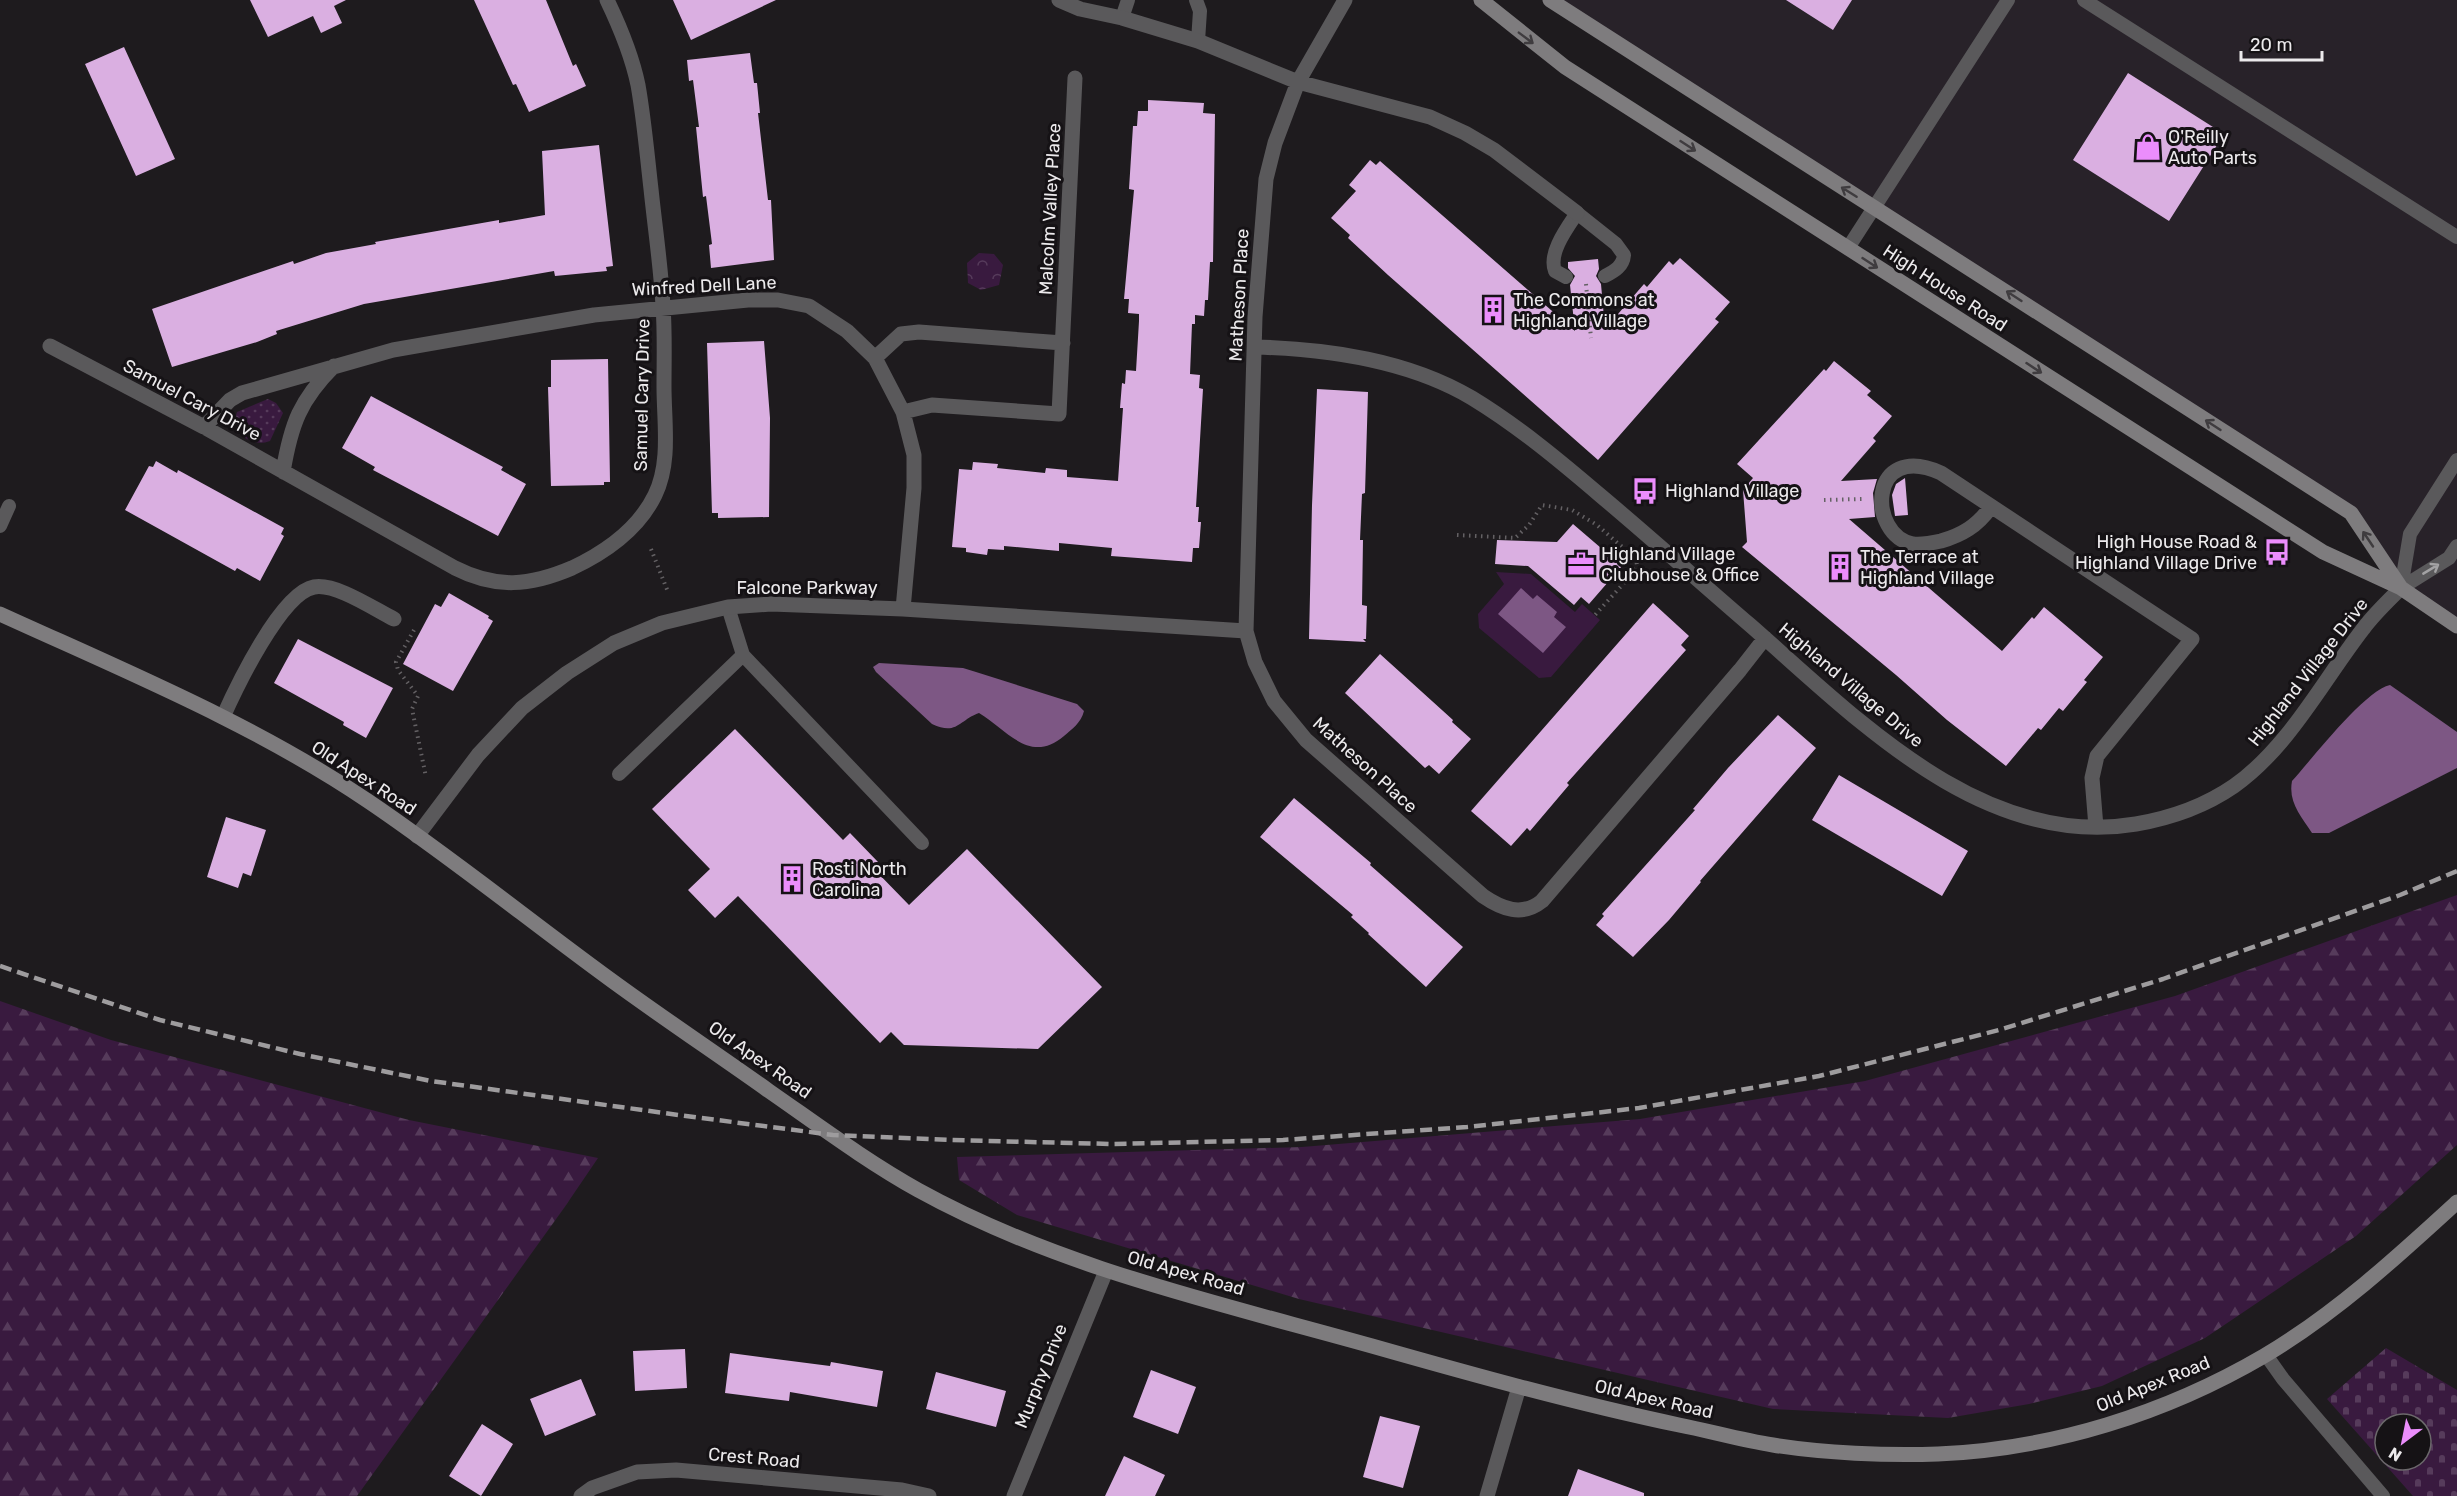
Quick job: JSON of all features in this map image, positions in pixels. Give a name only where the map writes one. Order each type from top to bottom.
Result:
[{"type":"street","name":"Samuel Cary Drive","points":[[50,346],[204,428],[454,568],[476,577],[494,583],[513,584],[536,581],[561,572],[610,547],[633,528],[655,495],[663,474],[665,455],[663,307],[644,125],[637,83],[626,44],[607,0]]},
{"type":"street","points":[[1059,0],[1080,9],[1122,18],[1198,41],[1298,82],[1430,117],[1465,133],[1494,150],[1577,213]]},
{"type":"street","name":"Matheson Place","points":[[1346,0],[1298,82],[1275,143],[1266,180],[1255,317],[1256,347],[1246,631],[1255,662],[1274,701],[1305,740],[1483,896],[1494,904],[1517,910],[1532,908],[1542,901],[1765,638]]},
{"type":"street","name":"High House Road","points":[[1481,0],[1565,67],[2323,552],[2401,588],[2457,626]]},
{"type":"street","name":"High House Road","points":[[1550,0],[2351,513],[2401,588]]},
{"type":"street","name":"Malcolm Valley Place","points":[[903,412],[932,405],[1059,414],[1075,78]]},
{"type":"street","name":"Winfred Dell Lane","points":[[204,428],[230,400],[242,393],[406,347],[594,315],[663,307],[768,300],[809,306],[847,331],[875,358],[903,412],[914,455],[914,488],[903,609]]},
{"type":"street","points":[[875,358],[901,334],[919,332],[1063,343]]},
{"type":"street","name":"Highland Village Drive","points":[[1256,347],[1334,353],[1380,362],[1433,378],[1471,398],[1553,455],[1765,638],[1922,768],[1977,798],[2027,817],[2059,824],[2096,827],[2158,820],[2209,800],[2235,785],[2288,733],[2365,626],[2401,588]]},
{"type":"street","points":[[283,472],[287,446],[298,412],[312,388],[334,366]]},
{"type":"street","points":[[1990,508],[1969,530],[1955,537],[1913,544],[1902,540],[1891,531],[1881,506],[1882,492],[1892,471],[1903,466],[1916,466],[1941,473],[1990,508],[2192,639],[2097,756],[2092,778],[2096,827]]},
{"type":"street","points":[[223,717],[236,687],[268,633],[302,592],[315,587],[335,589],[394,619]]},
{"type":"street","name":"Falcone Parkway","points":[[417,836],[478,755],[522,708],[567,673],[614,643],[662,623],[728,607],[771,604],[903,609],[1246,631]]},
{"type":"street","name":"Old Apex Road","points":[[0,614],[223,717],[320,770],[417,836],[612,981],[872,1162],[950,1207],[1023,1240],[1106,1271],[1519,1387],[1647,1418],[1776,1445],[1899,1454],[2001,1449],[2127,1419],[2194,1392],[2266,1355],[2329,1311],[2390,1264],[2457,1202]]},
{"type":"street","name":"Murphy Drive","points":[[1014,1496],[1106,1271]]},
{"type":"street","points":[[1487,1496],[1519,1387]]},
{"type":"street","name":"Crest Road","points":[[580,1496],[592,1488],[637,1472],[676,1470],[902,1490],[929,1496]]},
{"type":"lane","points":[[1122,18],[1128,0]]},
{"type":"lane","points":[[1196,0],[1200,11],[1198,41]]},
{"type":"lane","points":[[1848,248],[2008,0]]},
{"type":"lane","points":[[2084,0],[2457,237]]},
{"type":"lane","points":[[1566,277],[1555,272],[1554,260],[1577,213],[1616,244],[1624,255],[1619,267],[1605,276]]},
{"type":"lane","points":[[2401,588],[2410,534],[2457,460]]},
{"type":"lane","points":[[0,526],[9,506]]},
{"type":"lane","points":[[2401,588],[2449,558],[2457,546]]},
{"type":"lane","points":[[728,607],[742,655],[922,843]]},
{"type":"lane","points":[[619,774],[742,655]]},
{"type":"lane","points":[[2266,1355],[2283,1379],[2383,1496]]},
{"type":"path","points":[[1585,277],[1591,338]]},
{"type":"path","points":[[1824,500],[1869,499]]},
{"type":"path","points":[[1457,535],[1515,538],[1529,525],[1542,505],[1572,510],[1597,525],[1636,559],[1637,565],[1633,573],[1595,615]]},
{"type":"path","points":[[651,549],[668,592]]},
{"type":"path","points":[[394,619],[414,630],[396,662],[398,669],[418,696],[412,709],[426,777]]},
{"type":"shaded area","points":[[1554,0],[2457,0],[2457,626],[2401,588],[2351,513]]},
{"type":"shaded area","points":[[1521,588],[1533,599],[1537,595],[1557,612],[1554,617],[1566,627],[1543,653],[1498,614]]},
{"type":"shaded area","points":[[879,663],[963,668],[1077,704],[1084,711],[1078,722],[1064,736],[1052,744],[1040,747],[1019,742],[979,713],[953,728],[940,727],[932,724],[876,672],[873,667]]},
{"type":"shaded area","points":[[2390,685],[2457,732],[2457,768],[2329,833],[2312,833],[2294,802],[2292,781],[2353,712],[2379,690]]},
{"type":"green space","points":[[979,253],[994,254],[1003,265],[999,285],[981,290],[968,283],[967,263]]},
{"type":"green space","points":[[268,399],[276,403],[283,413],[270,441],[258,443],[248,440],[240,433],[234,422],[237,412]]},
{"type":"green space","points":[[1496,572],[1531,574],[1575,612],[1582,604],[1600,620],[1551,677],[1539,678],[1479,628],[1478,614],[1504,584]]},
{"type":"green space","points":[[2457,895],[2457,1145],[2356,1236],[2205,1338],[2102,1386],[2029,1404],[1948,1418],[1773,1409],[1299,1299],[1017,1215],[959,1180],[957,1157],[1302,1147],[1640,1119],[1865,1081],[2175,996]]},
{"type":"green space","points":[[0,1001],[111,1040],[409,1120],[598,1158],[357,1496],[0,1496]]},
{"type":"green space","points":[[2386,1348],[2457,1390],[2457,1496],[2413,1496],[2392,1472],[2433,1472],[2433,1412],[2373,1412],[2373,1451],[2327,1399]]},
{"type":"building","points":[[250,0],[346,0],[334,6],[342,23],[321,33],[313,16],[268,37]]},
{"type":"building","points":[[474,0],[546,0],[573,66],[576,64],[586,86],[529,112],[516,84],[513,85]]},
{"type":"building","points":[[673,0],[776,0],[691,40]]},
{"type":"building","points":[[1786,0],[1852,0],[1833,30]]},
{"type":"building","points":[[124,47],[175,159],[136,176],[85,64]]},
{"type":"building","points":[[750,53],[754,83],[757,83],[760,113],[758,113],[768,200],[771,200],[774,260],[711,268],[709,245],[712,244],[706,196],[703,197],[696,127],[699,127],[693,80],[689,81],[687,60]]},
{"type":"building","name":"O'Reilly Auto Parts","points":[[2128,73],[2224,134],[2169,221],[2073,160]]},
{"type":"building","points":[[1148,100],[1204,103],[1203,113],[1215,114],[1213,262],[1210,262],[1208,300],[1205,300],[1204,316],[1195,315],[1195,324],[1192,324],[1190,374],[1200,375],[1199,388],[1203,389],[1196,507],[1199,507],[1198,522],[1201,522],[1199,548],[1193,548],[1192,562],[1111,556],[1112,548],[1059,543],[1059,551],[1004,546],[1004,550],[988,549],[987,555],[966,552],[966,548],[952,547],[959,469],[972,470],[973,462],[998,464],[997,468],[1045,473],[1046,468],[1067,470],[1067,477],[1118,481],[1123,408],[1120,408],[1122,383],[1125,384],[1126,370],[1136,371],[1139,321],[1139,314],[1128,313],[1129,299],[1124,299],[1134,190],[1129,189],[1133,126],[1137,126],[1138,111],[1148,111]]},
{"type":"building","points":[[599,145],[613,266],[606,267],[607,271],[555,276],[554,271],[364,304],[276,331],[277,334],[257,342],[172,367],[152,309],[293,261],[294,264],[326,253],[499,220],[499,223],[545,215],[542,151]]},
{"type":"building","name":"The Commons at Highland Village","points":[[1370,160],[1376,165],[1380,161],[1575,331],[1570,285],[1575,276],[1568,268],[1568,262],[1598,259],[1599,269],[1596,276],[1601,284],[1605,329],[1644,284],[1647,287],[1669,261],[1673,265],[1680,258],[1730,302],[1715,319],[1719,322],[1598,460],[1388,275],[1348,238],[1350,235],[1331,218],[1356,191],[1349,185]]},
{"type":"building","points":[[764,341],[770,418],[769,517],[718,518],[718,513],[712,513],[707,343]]},
{"type":"building","points":[[608,359],[610,482],[604,482],[604,485],[551,486],[548,387],[551,387],[551,360]]},
{"type":"building","name":"The Terrace at Highland Village","points":[[1834,361],[1871,391],[1867,395],[1892,416],[1873,438],[1876,441],[1841,481],[1877,479],[1873,493],[1875,517],[1849,519],[2002,651],[2044,607],[2103,657],[2084,680],[2087,682],[2063,711],[2059,708],[2041,730],[2038,728],[2006,766],[1947,720],[1742,547],[1747,542],[1743,490],[1753,478],[1737,464]]},
{"type":"building","points":[[1317,389],[1368,392],[1365,493],[1362,494],[1360,540],[1363,540],[1362,605],[1367,606],[1366,639],[1363,639],[1366,642],[1309,639]]},
{"type":"building","points":[[371,396],[503,467],[501,470],[526,484],[498,536],[373,470],[375,467],[342,448]]},
{"type":"building","points":[[156,461],[177,473],[178,470],[284,528],[281,534],[284,536],[260,581],[237,568],[235,571],[125,510],[149,466],[153,467]]},
{"type":"building","points":[[1905,478],[1908,515],[1895,516],[1892,495],[1896,484]]},
{"type":"building","name":"Highland Village Clubhouse & Office","points":[[1573,524],[1622,566],[1589,604],[1581,597],[1574,605],[1528,566],[1495,564],[1497,540],[1557,542]]},
{"type":"building","points":[[449,593],[489,616],[488,618],[493,621],[453,691],[403,664],[435,604],[441,607]]},
{"type":"building","points":[[1653,603],[1689,636],[1681,645],[1686,650],[1567,783],[1569,785],[1530,831],[1527,828],[1511,846],[1471,811]]},
{"type":"building","points":[[298,639],[393,688],[366,738],[343,725],[344,722],[274,683]]},
{"type":"building","points":[[1380,654],[1471,739],[1439,774],[1429,765],[1425,768],[1345,693]]},
{"type":"building","points":[[1778,715],[1816,748],[1669,920],[1633,957],[1596,925],[1604,916],[1602,914],[1695,810],[1693,809],[1728,768]]},
{"type":"building","name":"Rosti North Carolina","points":[[735,729],[843,840],[850,833],[878,862],[872,867],[909,905],[967,849],[1102,987],[1038,1049],[904,1045],[891,1032],[880,1043],[738,896],[715,918],[688,890],[710,869],[652,809]]},
{"type":"building","points":[[1839,775],[1968,851],[1942,896],[1812,820]]},
{"type":"building","points":[[1294,798],[1371,863],[1370,865],[1463,947],[1426,987],[1368,934],[1351,917],[1353,915],[1260,837]]},
{"type":"building","points":[[226,817],[266,830],[251,876],[243,873],[238,888],[207,877]]},
{"type":"building","points":[[685,1349],[687,1388],[635,1391],[633,1351]]},
{"type":"building","points":[[730,1353],[830,1366],[831,1362],[883,1371],[877,1407],[790,1392],[789,1401],[725,1393]]},
{"type":"building","points":[[1151,1370],[1196,1387],[1178,1434],[1133,1417]]},
{"type":"building","points":[[936,1372],[1006,1391],[996,1427],[926,1409]]},
{"type":"building","points":[[581,1379],[596,1415],[545,1436],[530,1399]]},
{"type":"building","points":[[1380,1416],[1420,1426],[1403,1488],[1363,1477]]},
{"type":"building","points":[[482,1424],[513,1444],[481,1496],[449,1476]]},
{"type":"building","points":[[1124,1456],[1165,1475],[1155,1496],[1105,1496]]},
{"type":"building","points":[[1578,1469],[1644,1493],[1644,1496],[1568,1496]]},
{"type":"railway","points":[[0,966],[160,1020],[300,1054],[431,1081],[686,1116],[833,1135],[951,1140],[1112,1144],[1283,1140],[1467,1127],[1639,1108],[1819,1076],[1999,1030],[2163,979],[2400,895],[2457,871]]},
{"type":"place","name":"O'Reilly Auto Parts","points":[[2148,147]]},
{"type":"place","name":"The Commons at Highland Village","points":[[1493,310]]},
{"type":"place","name":"Highland Village","points":[[1645,491]]},
{"type":"place","name":"High House Road & Highland Village Drive","points":[[2277,552]]},
{"type":"place","name":"Highland Village Clubhouse & Office","points":[[1581,564]]},
{"type":"place","name":"The Terrace at Highland Village","points":[[1840,567]]},
{"type":"place","name":"Rosti North Carolina","points":[[792,879]]}]
